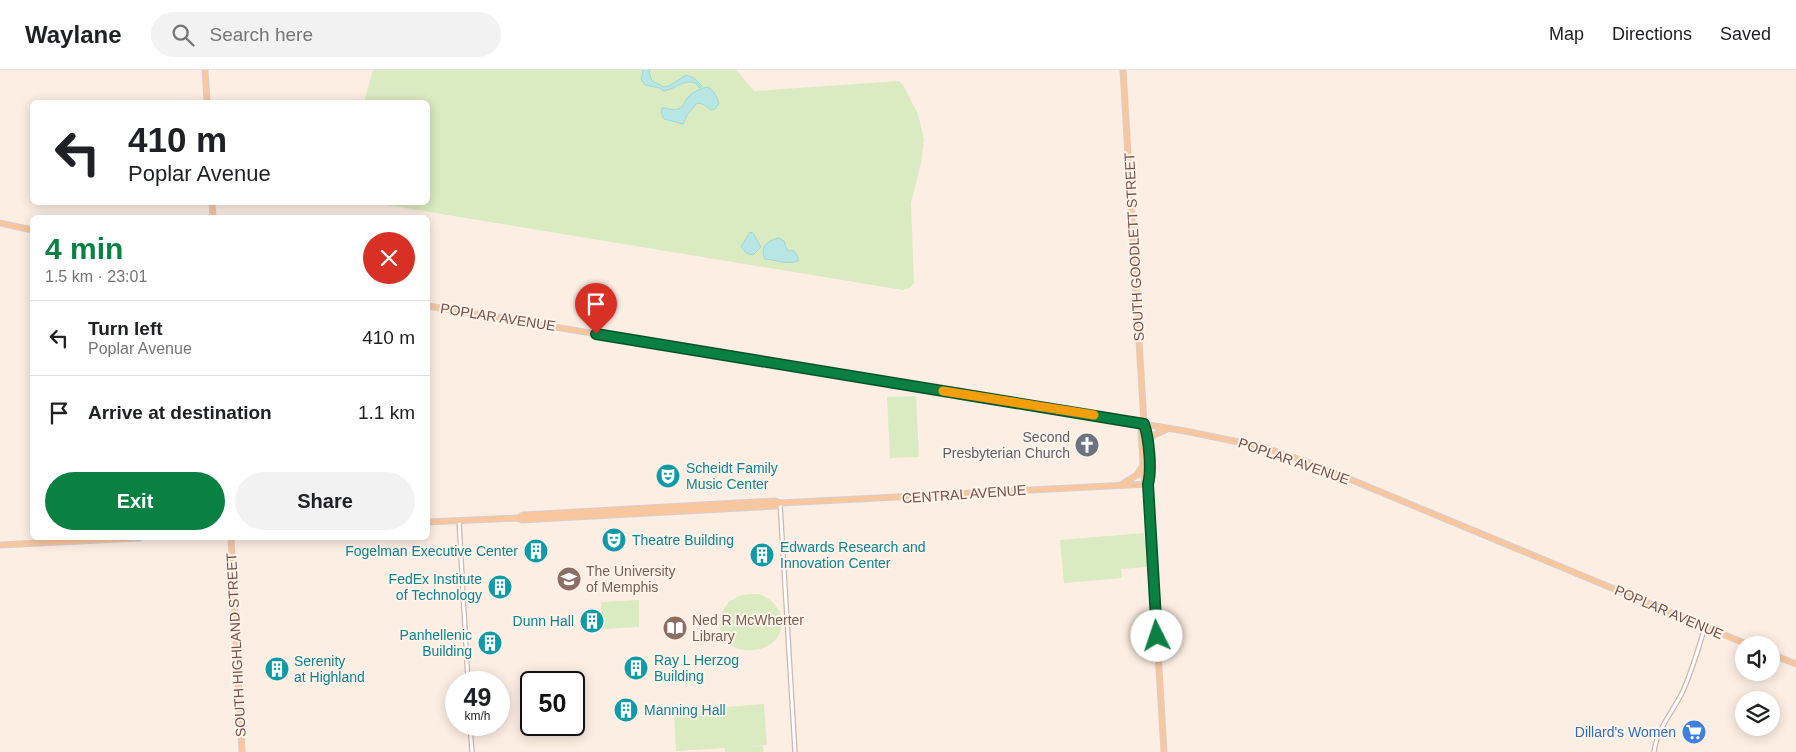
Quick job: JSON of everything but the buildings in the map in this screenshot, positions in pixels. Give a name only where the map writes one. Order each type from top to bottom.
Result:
[{"type":"main road","points":[[205,70],[207,100]]},
{"type":"main road","name":"SOUTH GOODLETT STREET","points":[[1123,70],[1144,424],[1150,472],[1148,484],[1164,752]]},
{"type":"main road","points":[[0,223],[30,230]]},
{"type":"main road","name":"POPLAR AVENUE","points":[[430,306],[1238,441],[1307,462],[1550,561],[1735,639]]},
{"type":"main road","name":"SOUTH GOODLETT STREET","points":[[1144,424],[1141,431],[1143,464],[1144,479],[1148,484]]},
{"type":"main road","points":[[1148,444],[1154,435],[1169,428]]},
{"type":"main road","points":[[1113,486],[1133,479],[1143,464]]},
{"type":"main road","name":"CENTRAL AVENUE","points":[[430,522],[518,518],[522,520],[776,506],[780,503],[1148,484]]},
{"type":"main road","points":[[0,545],[99,540]]},
{"type":"main road","name":"SOUTH HIGHLAND STREET","points":[[231,540],[242,752]]},
{"type":"main road","points":[[1780,658],[1796,664]]},
{"type":"street","points":[[780,503],[795,752]]},
{"type":"street","points":[[459,520],[467,671]]},
{"type":"street","points":[[1654,752],[1663,724],[1680,696],[1689,675],[1705,627]]},
{"type":"street","points":[[471,736],[472,752]]},
{"type":"green space","points":[[373,70],[736,70],[754,91],[899,81],[918,114],[924,139],[921,163],[911,203],[914,283],[910,288],[903,290],[386,205],[430,205],[430,100],[365,100]]},
{"type":"green space","points":[[916,396],[919,457],[890,458],[887,397]]},
{"type":"green space","points":[[1144,533],[1147,567],[1121,569],[1122,578],[1064,583],[1060,540]]},
{"type":"green space","points":[[746,594],[758,594],[769,599],[777,607],[782,625],[774,642],[765,647],[743,650],[731,645],[723,637],[720,623],[721,616],[723,610],[732,599]]},
{"type":"green space","points":[[639,600],[639,627],[603,629],[601,602]]},
{"type":"green space","points":[[764,704],[767,745],[745,747],[763,746],[764,752],[725,752],[725,748],[676,751],[674,711]]},
{"type":"water","points":[[642,70],[650,70],[649,73],[652,81],[664,87],[669,86],[686,75],[694,78],[702,86],[699,88],[696,83],[686,82],[663,91],[660,88],[645,85],[641,79]]},
{"type":"water","points":[[707,87],[714,93],[719,103],[715,109],[711,110],[703,104],[697,103],[687,115],[683,124],[664,119],[661,112],[662,108],[674,110],[680,108],[692,93]]},
{"type":"water","points":[[750,232],[753,233],[761,247],[753,255],[746,253],[741,247]]},
{"type":"water","points":[[779,238],[784,241],[787,250],[794,251],[798,261],[785,262],[765,259],[763,251],[768,242]]},
{"type":"slow traffic","points":[[943,391],[1094,415]]},
{"type":"place","name":"Second Presbyterian Church","points":[[1087,445]]},
{"type":"place","name":"Scheidt Family Music Center","points":[[668,476]]},
{"type":"place","name":"Theatre Building","points":[[614,540]]},
{"type":"place","name":"Fogelman Executive Center","points":[[536,551]]},
{"type":"place","name":"Edwards Research and Innovation Center","points":[[762,555]]},
{"type":"place","name":"The University of Memphis","points":[[569,579]]},
{"type":"place","name":"FedEx Institute of Technology","points":[[500,587]]},
{"type":"place","name":"Dunn Hall","points":[[592,621]]},
{"type":"place","name":"Ned R McWherter Library","points":[[675,628]]},
{"type":"place","name":"Panhellenic Building","points":[[490,643]]},
{"type":"place","name":"Ray L Herzog Building","points":[[636,668]]},
{"type":"place","name":"Serenity at Highland","points":[[277,669]]},
{"type":"place","name":"Manning Hall","points":[[626,710]]},
{"type":"place","name":"Dillard's Women","points":[[1694,732]]},
{"type":"route","points":[[596,334],[1144,424],[1147,431],[1150,472],[1148,484],[1157,636]]}]
